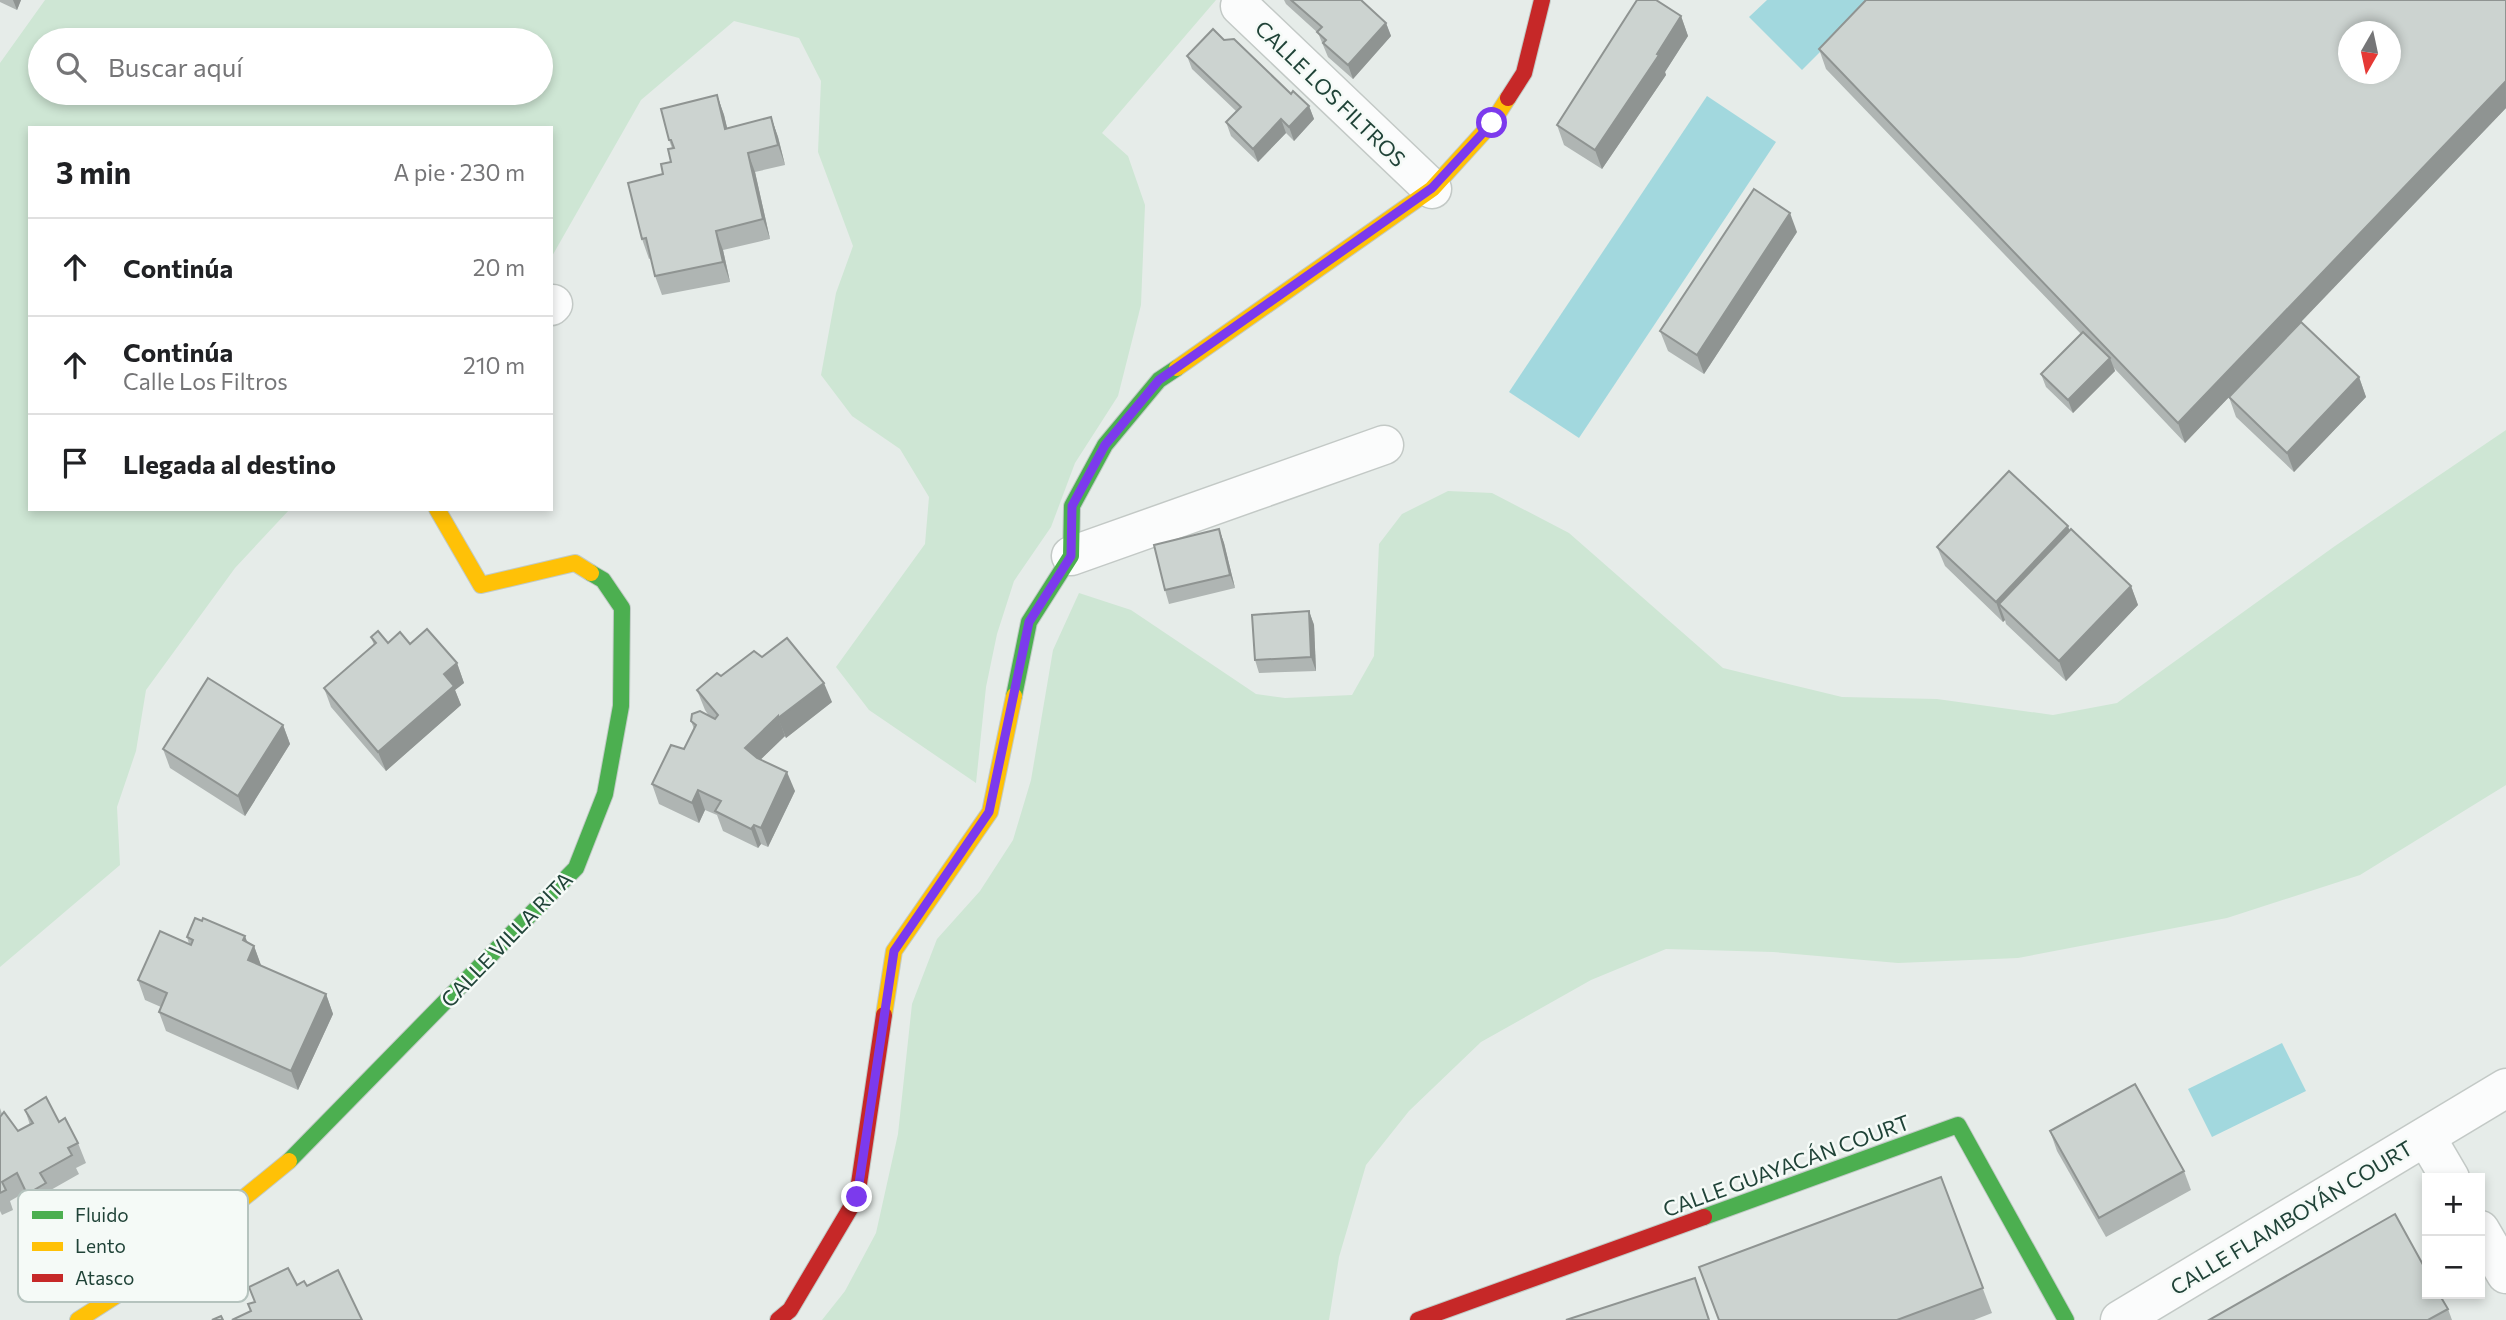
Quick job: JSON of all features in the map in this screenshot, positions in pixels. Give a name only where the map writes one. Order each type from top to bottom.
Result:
[{"type":"street","points":[[778,1320],[790,1310],[857,1197],[894,951],[989,812],[1029,622],[1071,556],[1072,506],[1105,445],[1159,380],[1432,188],[1492,123],[1524,73],[1542,0]]},
{"type":"street","name":"CALLE LOS FILTROS","points":[[1240,6],[1432,188]]},
{"type":"street","points":[[1071,556],[1384,445]]},
{"type":"street","name":"CALLE VILLA RITA","points":[[248,1195],[282,1168],[576,868],[605,794],[621,706],[622,608],[603,580],[575,563],[481,585],[439,511]]},
{"type":"street","name":"CALLE FLAMBOYÁN COURT","points":[[2120,1320],[2506,1088]]},
{"type":"street","name":"CALLE GUAYACÁN COURT","points":[[1418,1320],[1958,1125],[2066,1320]]},
{"type":"street","points":[[2426,1137],[2447,1173]]},
{"type":"street","points":[[2484,1236],[2506,1274]]},
{"type":"street","name":"CALLE VILLA RITA","points":[[78,1320],[106,1302]]},
{"type":"green space","points":[[45,0],[1216,0],[1102,133],[1128,156],[1145,205],[1141,305],[1118,396],[1075,463],[1051,527],[1014,581],[997,634],[986,687],[976,783],[869,710],[836,667],[925,544],[929,497],[900,449],[852,416],[821,375],[836,293],[853,246],[818,152],[821,81],[799,38],[734,21],[641,100],[553,254],[553,126],[28,126],[28,511],[288,511],[235,568],[146,690],[136,751],[117,807],[120,865],[0,967],[0,63]]},
{"type":"green space","points":[[2506,430],[2506,785],[2360,875],[2227,918],[2018,958],[1898,963],[1773,952],[1666,949],[1591,980],[1481,1042],[1409,1111],[1366,1165],[1339,1257],[1329,1320],[822,1320],[845,1291],[876,1233],[898,1134],[912,1004],[937,939],[980,891],[1013,840],[1031,780],[1053,650],[1079,593],[1131,610],[1256,694],[1285,698],[1352,695],[1374,656],[1379,544],[1402,514],[1448,491],[1492,493],[1569,533],[1723,668],[1842,697],[1937,699],[2053,715],[2117,703],[2335,546]]},
{"type":"water","points":[[1767,0],[1872,0],[1802,70],[1749,17]]},
{"type":"water","points":[[1707,96],[1776,142],[1579,438],[1509,392]]},
{"type":"water","points":[[2282,1043],[2306,1091],[2212,1137],[2188,1089]]},
{"type":"building","points":[[1291,0],[1361,0],[1386,23],[1348,65],[1323,43],[1326,40],[1317,32],[1322,27]]},
{"type":"building","points":[[1637,0],[1656,0],[1681,16],[1657,54],[1659,55],[1595,150],[1557,125]]},
{"type":"building","points":[[1866,0],[2506,0],[2506,81],[2178,423],[1819,49]]},
{"type":"building","points":[[1213,29],[1224,40],[1234,39],[1291,94],[1293,91],[1309,106],[1289,127],[1281,119],[1253,149],[1226,122],[1241,107],[1187,56]]},
{"type":"building","points":[[717,95],[725,129],[771,117],[778,145],[748,153],[763,219],[716,231],[723,262],[655,276],[646,238],[642,239],[628,183],[663,174],[661,164],[671,162],[668,149],[674,148],[669,140],[661,109]]},
{"type":"building","points":[[1754,189],[1790,213],[1697,355],[1660,331]]},
{"type":"building","points":[[2301,322],[2359,377],[2287,453],[2229,397]]},
{"type":"building","points":[[2083,332],[2110,358],[2068,400],[2041,374]]},
{"type":"building","points":[[2009,471],[2068,526],[1996,602],[1937,547]]},
{"type":"building","points":[[1219,529],[1230,575],[1165,590],[1154,545]]},
{"type":"building","points":[[2071,529],[2131,586],[2059,661],[1999,604]]},
{"type":"building","points":[[1309,611],[1311,657],[1255,660],[1252,615]]},
{"type":"building","points":[[427,629],[457,663],[444,674],[454,686],[378,752],[324,688],[376,643],[371,637],[378,631],[388,643],[400,632],[410,644]]},
{"type":"building","points":[[787,638],[824,683],[778,716],[745,748],[757,758],[787,772],[761,828],[754,825],[751,829],[715,811],[721,801],[698,790],[692,803],[652,784],[671,745],[684,749],[696,725],[691,721],[692,714],[700,711],[715,719],[718,715],[697,690],[717,673],[721,676],[754,651],[762,657]]},
{"type":"building","points":[[208,678],[283,725],[238,796],[163,749]]},
{"type":"building","points":[[195,918],[202,921],[203,918],[245,936],[243,940],[254,946],[248,960],[326,994],[291,1071],[159,1012],[167,993],[138,980],[160,931],[191,945],[193,940],[187,937]]},
{"type":"building","points":[[2135,1084],[2184,1171],[2099,1218],[2050,1131]]},
{"type":"building","points":[[46,1097],[59,1122],[65,1118],[78,1143],[68,1148],[72,1155],[40,1173],[46,1183],[34,1190],[25,1190],[17,1173],[2,1182],[6,1190],[0,1193],[0,1117],[4,1112],[18,1131],[33,1123],[25,1110]]},
{"type":"building","points":[[1941,1177],[1983,1288],[1897,1320],[1719,1320],[1699,1267]]},
{"type":"building","points":[[2395,1214],[2422,1263],[2422,1299],[2442,1299],[2448,1309],[2428,1320],[2209,1320]]},
{"type":"building","points":[[288,1268],[297,1285],[304,1281],[307,1286],[338,1270],[362,1320],[232,1320],[251,1311],[248,1304],[255,1302],[249,1287]]},
{"type":"building","points":[[1695,1278],[1709,1320],[1566,1320]]},
{"type":"traffic: fast","points":[[1014,696],[1029,622],[1071,556],[1072,506],[1105,445],[1159,380],[1177,368]]},
{"type":"traffic: fast","points":[[289,1161],[576,868],[605,794],[621,706],[622,608],[603,580],[591,573]]},
{"type":"traffic: fast","points":[[1704,1217],[1958,1125],[2066,1320]]},
{"type":"traffic: slow","points":[[1177,368],[1432,189],[1492,123],[1508,98]]},
{"type":"traffic: slow","points":[[438,511],[481,585],[575,563],[591,573]]},
{"type":"traffic: slow","points":[[884,1015],[894,951],[990,812],[1014,696]]},
{"type":"traffic: slow","points":[[248,1194],[289,1161]]},
{"type":"traffic: slow","points":[[78,1320],[106,1302]]},
{"type":"traffic: jam","points":[[1508,98],[1524,73],[1542,0]]},
{"type":"traffic: jam","points":[[778,1320],[790,1310],[857,1197],[884,1015]]},
{"type":"traffic: jam","points":[[1418,1320],[1704,1217]]},
{"type":"route","points":[[857,1197],[894,951],[989,812],[1029,622],[1071,556],[1072,506],[1105,445],[1159,380],[1432,188],[1492,123]]}]
